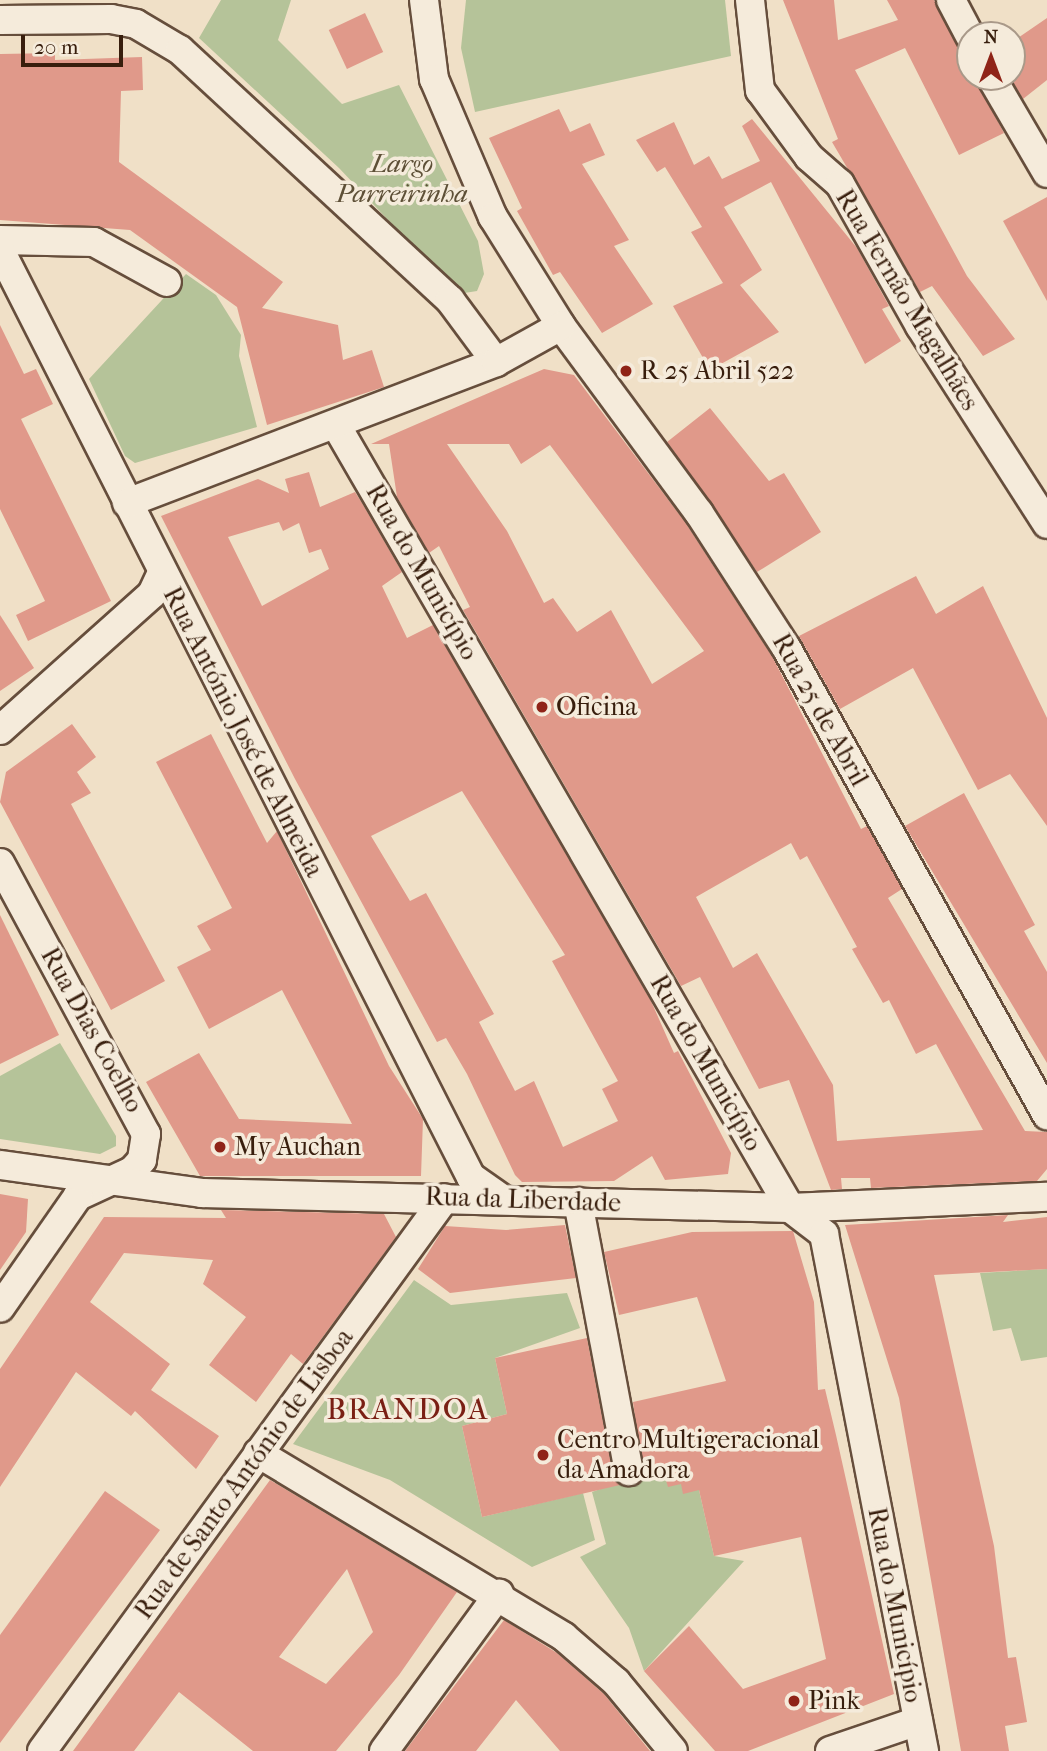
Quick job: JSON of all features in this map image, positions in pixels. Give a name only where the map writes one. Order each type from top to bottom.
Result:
[{"type":"street","name":"Rua Fernão Magalhães","points":[[750,0],[760,90],[809,158],[839,184],[920,326],[1047,524]]},
{"type":"street","points":[[951,0],[962,21]]},
{"type":"street","name":"Rua 25 de Abril","points":[[420,4],[434,79],[461,149],[561,326],[699,513],[788,649],[1047,1115]]},
{"type":"street","points":[[0,20],[111,19],[169,42],[450,300],[496,362]]},
{"type":"street","points":[[999,91],[1047,173]]},
{"type":"street","points":[[0,240],[94,242],[167,282]]},
{"type":"street","name":"Rua António José de Almeida","points":[[0,250],[471,1177],[504,1200]]},
{"type":"street","points":[[127,503],[496,362],[561,326]]},
{"type":"street","name":"Rua do Município","points":[[336,425],[790,1208],[824,1234],[924,1751]]},
{"type":"street","points":[[0,730],[152,594],[162,573]]},
{"type":"street","name":"Rua Dias Coelho","points":[[0,863],[146,1134],[142,1160],[132,1171],[103,1184],[69,1206],[0,1308]]},
{"type":"street","name":"Rua da Liberdade","points":[[0,1165],[103,1184],[202,1193],[790,1208],[1047,1197]]},
{"type":"street","name":"Rua de Santo António de Lisboa","points":[[42,1751],[445,1198]]},
{"type":"street","points":[[578,1202],[629,1471]]},
{"type":"street","points":[[258,1453],[499,1594],[564,1637],[616,1682],[673,1751]]},
{"type":"street","points":[[384,1751],[499,1594]]},
{"type":"street","points":[[830,1751],[918,1721]]},
{"type":"green space","name":"Largo Parreirinha","points":[[221,0],[291,0],[278,40],[342,104],[399,85],[478,241],[484,274],[477,291],[458,294],[339,168],[199,38]]},
{"type":"green space","points":[[466,0],[725,0],[731,56],[475,112],[461,48]]},
{"type":"green space","points":[[186,274],[216,295],[241,335],[239,356],[257,427],[135,463],[125,456],[89,379]]},
{"type":"green space","points":[[60,1043],[116,1136],[116,1146],[100,1154],[0,1139],[0,1076]]},
{"type":"green space","points":[[1047,1269],[1047,1357],[1021,1361],[1011,1328],[993,1331],[980,1273]]},
{"type":"green space","points":[[414,1280],[451,1305],[567,1293],[580,1328],[495,1358],[507,1414],[462,1426],[482,1517],[583,1493],[595,1540],[532,1567],[390,1480],[293,1444]]},
{"type":"green space","points":[[662,1467],[699,1490],[714,1556],[744,1561],[644,1671],[629,1628],[580,1557],[606,1544],[592,1492]]},
{"type":"building","points":[[783,0],[834,0],[838,40],[898,20],[887,0],[934,0],[956,42],[956,91],[982,91],[1004,133],[959,155],[905,48],[855,70],[967,276],[1015,339],[983,356],[932,286],[920,292],[832,142],[838,139]]},
{"type":"building","points":[[365,13],[383,52],[347,69],[329,30]]},
{"type":"building","points":[[1047,18],[1047,80],[1023,99],[1018,91],[1026,91],[1026,32]]},
{"type":"building","points":[[55,53],[55,60],[142,57],[143,90],[121,91],[119,162],[283,282],[262,308],[338,325],[343,360],[372,350],[384,387],[267,425],[237,307],[130,230],[0,220],[0,54]]},
{"type":"building","points":[[559,109],[570,132],[590,123],[605,155],[582,164],[629,240],[614,246],[653,304],[602,333],[560,272],[553,275],[517,211],[522,208],[489,138]]},
{"type":"building","points":[[752,119],[857,248],[889,306],[882,309],[901,341],[865,364],[771,182],[724,207],[762,270],[740,285],[779,332],[710,370],[673,306],[723,283],[691,232],[702,227],[665,167],[657,172],[636,140],[674,122],[694,165],[709,156],[722,179],[760,161],[742,126]]},
{"type":"building","points":[[1047,197],[1047,301],[1003,221]]},
{"type":"building","points":[[0,325],[24,374],[36,369],[53,404],[21,419],[111,601],[28,641],[16,615],[45,601],[0,509]]},
{"type":"building","points":[[544,369],[574,375],[685,522],[773,658],[861,829],[867,826],[902,889],[888,898],[1025,1131],[1047,1132],[1047,1169],[1037,1181],[871,1188],[870,1178],[841,1178],[842,1189],[831,1190],[789,1080],[759,1089],[700,977],[681,986],[463,610],[470,607],[439,546],[429,553],[397,497],[389,444],[371,444]],"holes":[[[447,444],[509,444],[521,464],[550,445],[704,651],[652,684],[611,610],[577,632],[553,598],[544,603],[507,531]],[[791,843],[800,860],[807,856],[857,947],[852,949],[883,1003],[889,1000],[916,1054],[936,1044],[983,1130],[837,1141],[833,1085],[757,953],[733,968],[696,897]]]},
{"type":"building","points":[[710,408],[769,481],[784,473],[821,532],[757,572],[667,442]]},
{"type":"building","points":[[309,472],[320,507],[355,492],[402,572],[382,586],[407,638],[433,625],[651,1001],[674,1053],[678,1051],[731,1153],[728,1174],[665,1180],[652,1156],[614,1181],[522,1182],[515,1175],[467,1074],[446,1038],[437,1042],[295,779],[161,516],[258,479],[289,493],[285,479]],"holes":[[[279,522],[283,531],[299,523],[309,553],[321,549],[329,569],[262,606],[228,537]],[[462,791],[565,955],[552,961],[618,1081],[602,1089],[618,1121],[563,1147],[534,1081],[515,1091],[479,1022],[494,1014],[426,893],[410,901],[371,836]]]},
{"type":"building","points":[[916,576],[936,614],[983,586],[1047,718],[1047,826],[1010,774],[978,790],[913,668],[840,709],[799,636]]},
{"type":"building","points":[[0,615],[34,668],[0,691]]},
{"type":"building","points":[[72,724],[96,757],[77,772],[91,793],[71,804],[165,981],[111,1010],[0,802],[6,772]]},
{"type":"building","points":[[211,734],[267,843],[277,831],[389,1066],[423,1119],[421,1176],[200,1176],[146,1082],[199,1053],[239,1119],[352,1124],[282,990],[209,1029],[177,967],[211,950],[197,926],[232,908],[156,762]]},
{"type":"building","points":[[964,793],[1035,925],[1024,931],[1047,972],[1047,1063],[905,826]]},
{"type":"building","points":[[0,915],[59,1035],[0,1064]]},
{"type":"building","points":[[0,1194],[28,1199],[26,1232],[0,1270]]},
{"type":"building","points":[[221,1210],[384,1214],[396,1237],[303,1364],[291,1354],[256,1402],[209,1365],[246,1317],[203,1284],[213,1260],[124,1253],[90,1302],[170,1364],[151,1390],[219,1436],[196,1469],[135,1411],[131,1416],[76,1372],[0,1487],[0,1369],[104,1217],[226,1218]]},
{"type":"building","points":[[1008,1215],[1003,1222],[1047,1217],[1047,1269],[934,1275],[994,1546],[1008,1658],[1016,1657],[1027,1722],[1005,1726],[1009,1751],[961,1751],[899,1398],[845,1225]]},
{"type":"building","points":[[565,1225],[576,1278],[450,1293],[418,1269],[445,1226],[506,1230]]},
{"type":"building","points":[[793,1231],[814,1302],[818,1390],[825,1389],[894,1694],[748,1751],[715,1751],[644,1671],[689,1626],[743,1689],[826,1659],[801,1537],[714,1556],[699,1490],[683,1494],[681,1484],[668,1487],[664,1474],[643,1479],[633,1402],[726,1381],[697,1297],[619,1315],[604,1252],[692,1232]]},
{"type":"building","name":"Centro Multigeracional da Amadora","points":[[587,1338],[613,1474],[620,1485],[482,1517],[462,1426],[507,1414],[495,1358]]},
{"type":"building","points":[[270,1480],[457,1592],[399,1675],[336,1751],[253,1751],[179,1692],[134,1751],[73,1751]],"holes":[[[347,1569],[373,1632],[326,1684],[279,1657]]]},
{"type":"building","points":[[105,1491],[160,1530],[0,1743],[0,1635]]},
{"type":"building","points":[[504,1620],[557,1653],[604,1694],[650,1751],[560,1751],[516,1700],[476,1751],[405,1751]]},
{"type":"place","name":"R 25 Abril 522","points":[[626,371]]},
{"type":"place","name":"Oficina","points":[[542,707]]},
{"type":"place","name":"My Auchan","points":[[220,1147]]},
{"type":"place","name":"Centro Multigeracional da Amadora","points":[[543,1455]]},
{"type":"place","name":"Pink","points":[[794,1701]]},
{"type":"district","name":"BRANDOA","points":[[408,1410]]}]
